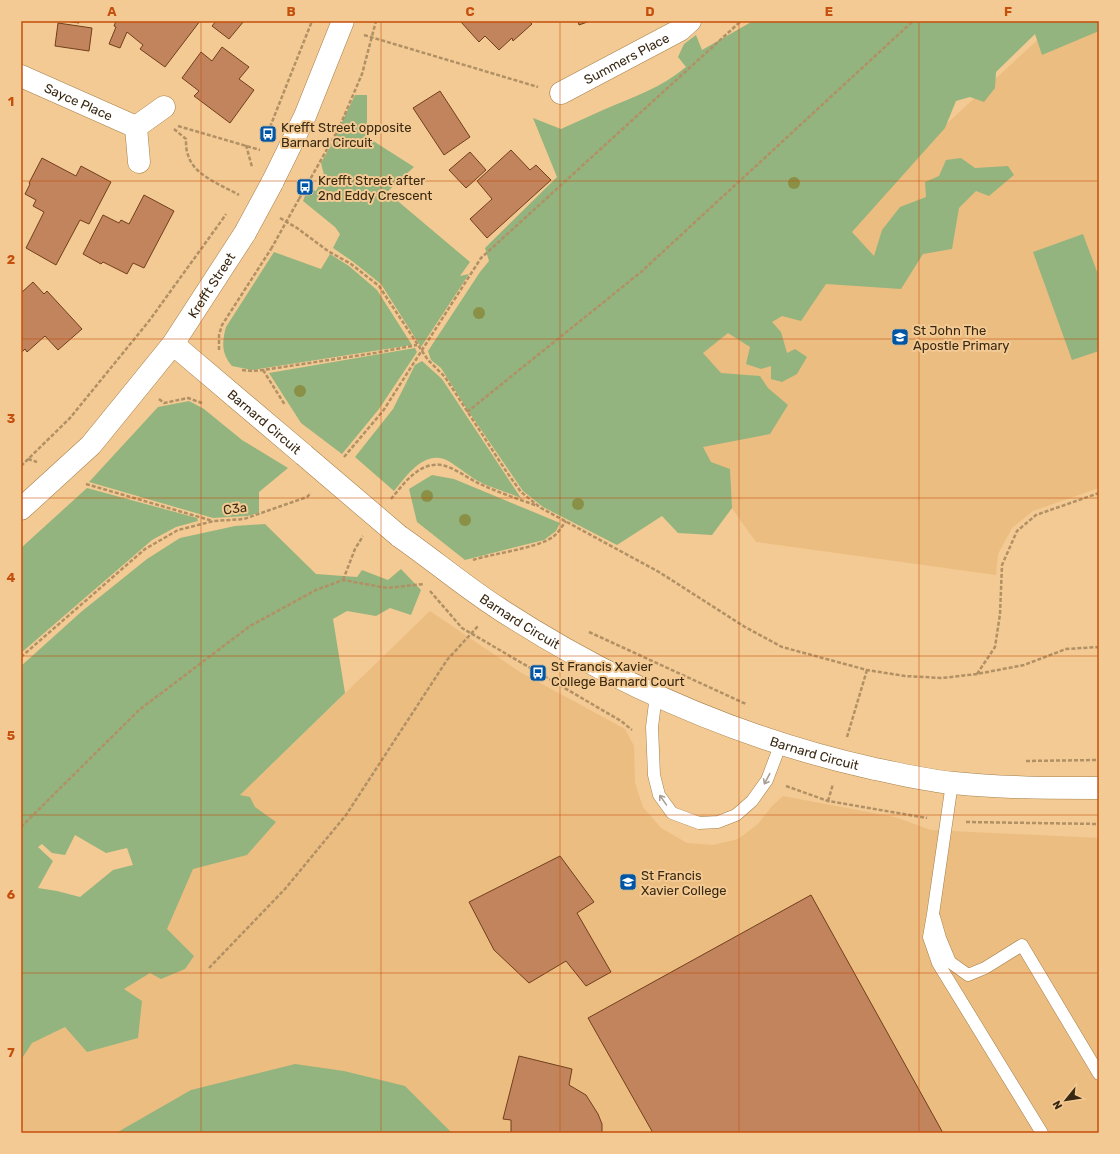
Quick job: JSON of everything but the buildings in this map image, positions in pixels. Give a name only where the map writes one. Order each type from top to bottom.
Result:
[{"type":"street","name":"Summers Place","points":[[561,94],[680,30],[690,21]]},
{"type":"street","name":"Krefft Street","points":[[21,509],[91,445],[173,344],[245,234],[305,116],[342,25]]},
{"type":"street","name":"Sayce Place","points":[[21,76],[136,128]]},
{"type":"street","points":[[139,162],[136,128],[170,120]]},
{"type":"street","name":"Barnard Circuit","points":[[173,344],[399,536],[496,607],[555,644],[598,668],[656,695],[741,731],[840,761],[952,783],[1042,788],[1099,788]]},
{"type":"lane","points":[[656,695],[652,727],[654,775],[659,795],[672,813],[699,823],[718,822],[736,815],[752,801],[767,780],[781,743]]},
{"type":"lane","points":[[952,783],[934,914],[928,937],[938,963],[1042,1133]]},
{"type":"lane","points":[[934,914],[940,938],[950,962],[968,975],[985,968],[1022,945],[1099,1074]]},
{"type":"path","points":[[268,134],[312,21]]},
{"type":"path","points":[[219,351],[219,335],[222,325],[271,248],[339,128],[362,74],[376,21]]},
{"type":"path","points":[[342,458],[383,410],[481,258],[741,21]]},
{"type":"path","points":[[467,412],[641,272],[913,21]]},
{"type":"path","points":[[342,25],[372,38],[561,94]]},
{"type":"path","points":[[170,120],[260,150]]},
{"type":"path","points":[[170,120],[186,139],[188,155],[194,167],[208,178],[242,197]]},
{"type":"path","points":[[258,156],[263,144]]},
{"type":"path","points":[[246,145],[252,167]]},
{"type":"path","points":[[250,170],[255,161]]},
{"type":"path","points":[[277,216],[298,228],[328,251],[351,264],[379,286],[428,360],[445,377],[521,492],[541,508]]},
{"type":"path","points":[[21,466],[70,418],[113,366],[149,321],[222,220]]},
{"type":"path","points":[[237,369],[252,371],[263,370],[418,345]]},
{"type":"path","points":[[113,366],[139,386],[164,402],[188,398],[202,402],[208,407]]},
{"type":"path","points":[[28,459],[63,471],[86,484],[214,521]]},
{"type":"path","points":[[387,504],[414,474],[423,468],[434,464],[446,466],[478,484],[541,508],[566,521],[659,572],[745,626],[782,647],[867,670],[905,676],[942,678],[977,674],[1024,665],[1066,649],[1099,647]]},
{"type":"path","name":"C3a","points":[[21,657],[145,549],[178,530],[214,521],[244,519],[307,497],[312,491]]},
{"type":"path","points":[[977,674],[995,647],[1000,614],[1002,565],[1017,531],[1036,515],[1099,493]]},
{"type":"path","points":[[471,561],[544,542],[554,536],[566,521]]},
{"type":"path","points":[[343,580],[355,549],[365,533]]},
{"type":"path","points":[[419,579],[462,628],[621,721],[636,734]]},
{"type":"path","points":[[21,827],[145,705],[250,626],[316,590],[343,580],[387,588],[424,584]]},
{"type":"path","points":[[208,968],[286,889],[346,815],[448,660],[496,607]]},
{"type":"path","points":[[585,630],[747,704]]},
{"type":"path","points":[[1020,761],[1099,760]]},
{"type":"shaded area","name":"St John The Apostle Primary","points":[[1058,21],[1099,21],[1099,488],[1033,511],[1012,528],[998,554],[996,575],[756,542],[640,380],[763,293]]},
{"type":"shaded area","name":"St Francis Xavier College","points":[[430,611],[520,672],[625,729],[634,746],[635,783],[643,807],[661,828],[687,843],[713,845],[738,839],[758,824],[772,806],[783,796],[895,817],[931,830],[1099,838],[1099,1133],[21,1133],[21,1060],[42,1026],[205,829]]},
{"type":"green space","points":[[753,21],[1099,21],[1099,31],[1042,55],[1035,34],[996,72],[995,88],[984,102],[970,97],[956,101],[945,128],[852,232],[874,256],[882,230],[900,207],[926,197],[925,182],[939,176],[946,160],[961,158],[975,168],[1008,166],[1014,175],[989,196],[976,191],[959,208],[952,249],[923,254],[901,289],[826,284],[801,321],[782,316],[772,322],[781,332],[787,353],[795,349],[807,357],[797,374],[782,382],[771,379],[771,366],[761,369],[746,364],[750,347],[728,333],[703,353],[721,373],[760,376],[768,388],[788,405],[770,434],[703,447],[711,462],[730,469],[732,508],[712,535],[678,533],[662,516],[617,545],[543,507],[523,491],[441,368],[431,360],[428,351],[480,272],[489,261],[485,248],[557,177],[533,118],[561,129],[636,96],[667,81],[686,67],[678,57],[684,44],[696,35],[702,50]]},
{"type":"green space","points":[[355,95],[367,95],[367,137],[414,167],[387,192],[470,262],[460,276],[469,274],[421,347],[381,284],[333,248],[340,234],[335,227],[303,201],[308,188],[316,191],[324,175],[321,163]]},
{"type":"green space","points":[[1083,234],[1099,277],[1099,351],[1072,360],[1033,252]]},
{"type":"green space","points":[[274,252],[321,269],[330,254],[349,266],[377,290],[412,345],[252,370],[232,366],[226,357],[223,347],[226,327]]},
{"type":"green space","points":[[415,348],[417,352],[379,409],[342,454],[301,423],[269,373]]},
{"type":"green space","points":[[422,361],[442,379],[521,498],[483,483],[448,461],[436,458],[422,462],[415,467],[394,491],[355,457],[393,409],[415,365]]},
{"type":"green space","points":[[189,401],[204,409],[242,440],[288,468],[259,492],[259,513],[247,516],[213,518],[89,482],[158,407]]},
{"type":"green space","points":[[432,475],[454,479],[560,523],[556,531],[544,540],[465,560],[417,522],[409,489]]},
{"type":"green space","points":[[87,488],[197,518],[198,521],[176,527],[152,540],[21,653],[21,548]]},
{"type":"green space","points":[[265,524],[316,574],[357,577],[362,570],[388,580],[401,569],[421,590],[411,615],[390,608],[376,616],[347,611],[333,619],[345,693],[240,795],[250,797],[255,807],[276,822],[247,855],[193,869],[167,929],[194,956],[185,969],[161,979],[150,973],[124,989],[142,1001],[138,1038],[87,1052],[65,1027],[32,1043],[21,1060],[21,666],[81,612],[147,559],[180,538],[235,526]],"holes":[[[75,835],[106,853],[127,848],[133,865],[113,870],[80,897],[38,888],[53,861],[38,847],[42,844],[52,853],[65,855]]]},
{"type":"green space","points":[[295,1064],[344,1071],[405,1086],[452,1133],[116,1133],[191,1090]]},
{"type":"place","name":"Krefft Street opposite Barnard Circuit","points":[[268,134]]},
{"type":"place","name":"Krefft Street after 2nd Eddy Crescent","points":[[305,187]]},
{"type":"place","name":"St John The Apostle Primary","points":[[900,337]]},
{"type":"place","name":"St Francis Xavier College Barnard Court","points":[[538,673]]},
{"type":"place","name":"St Francis Xavier College","points":[[628,882]]}]
